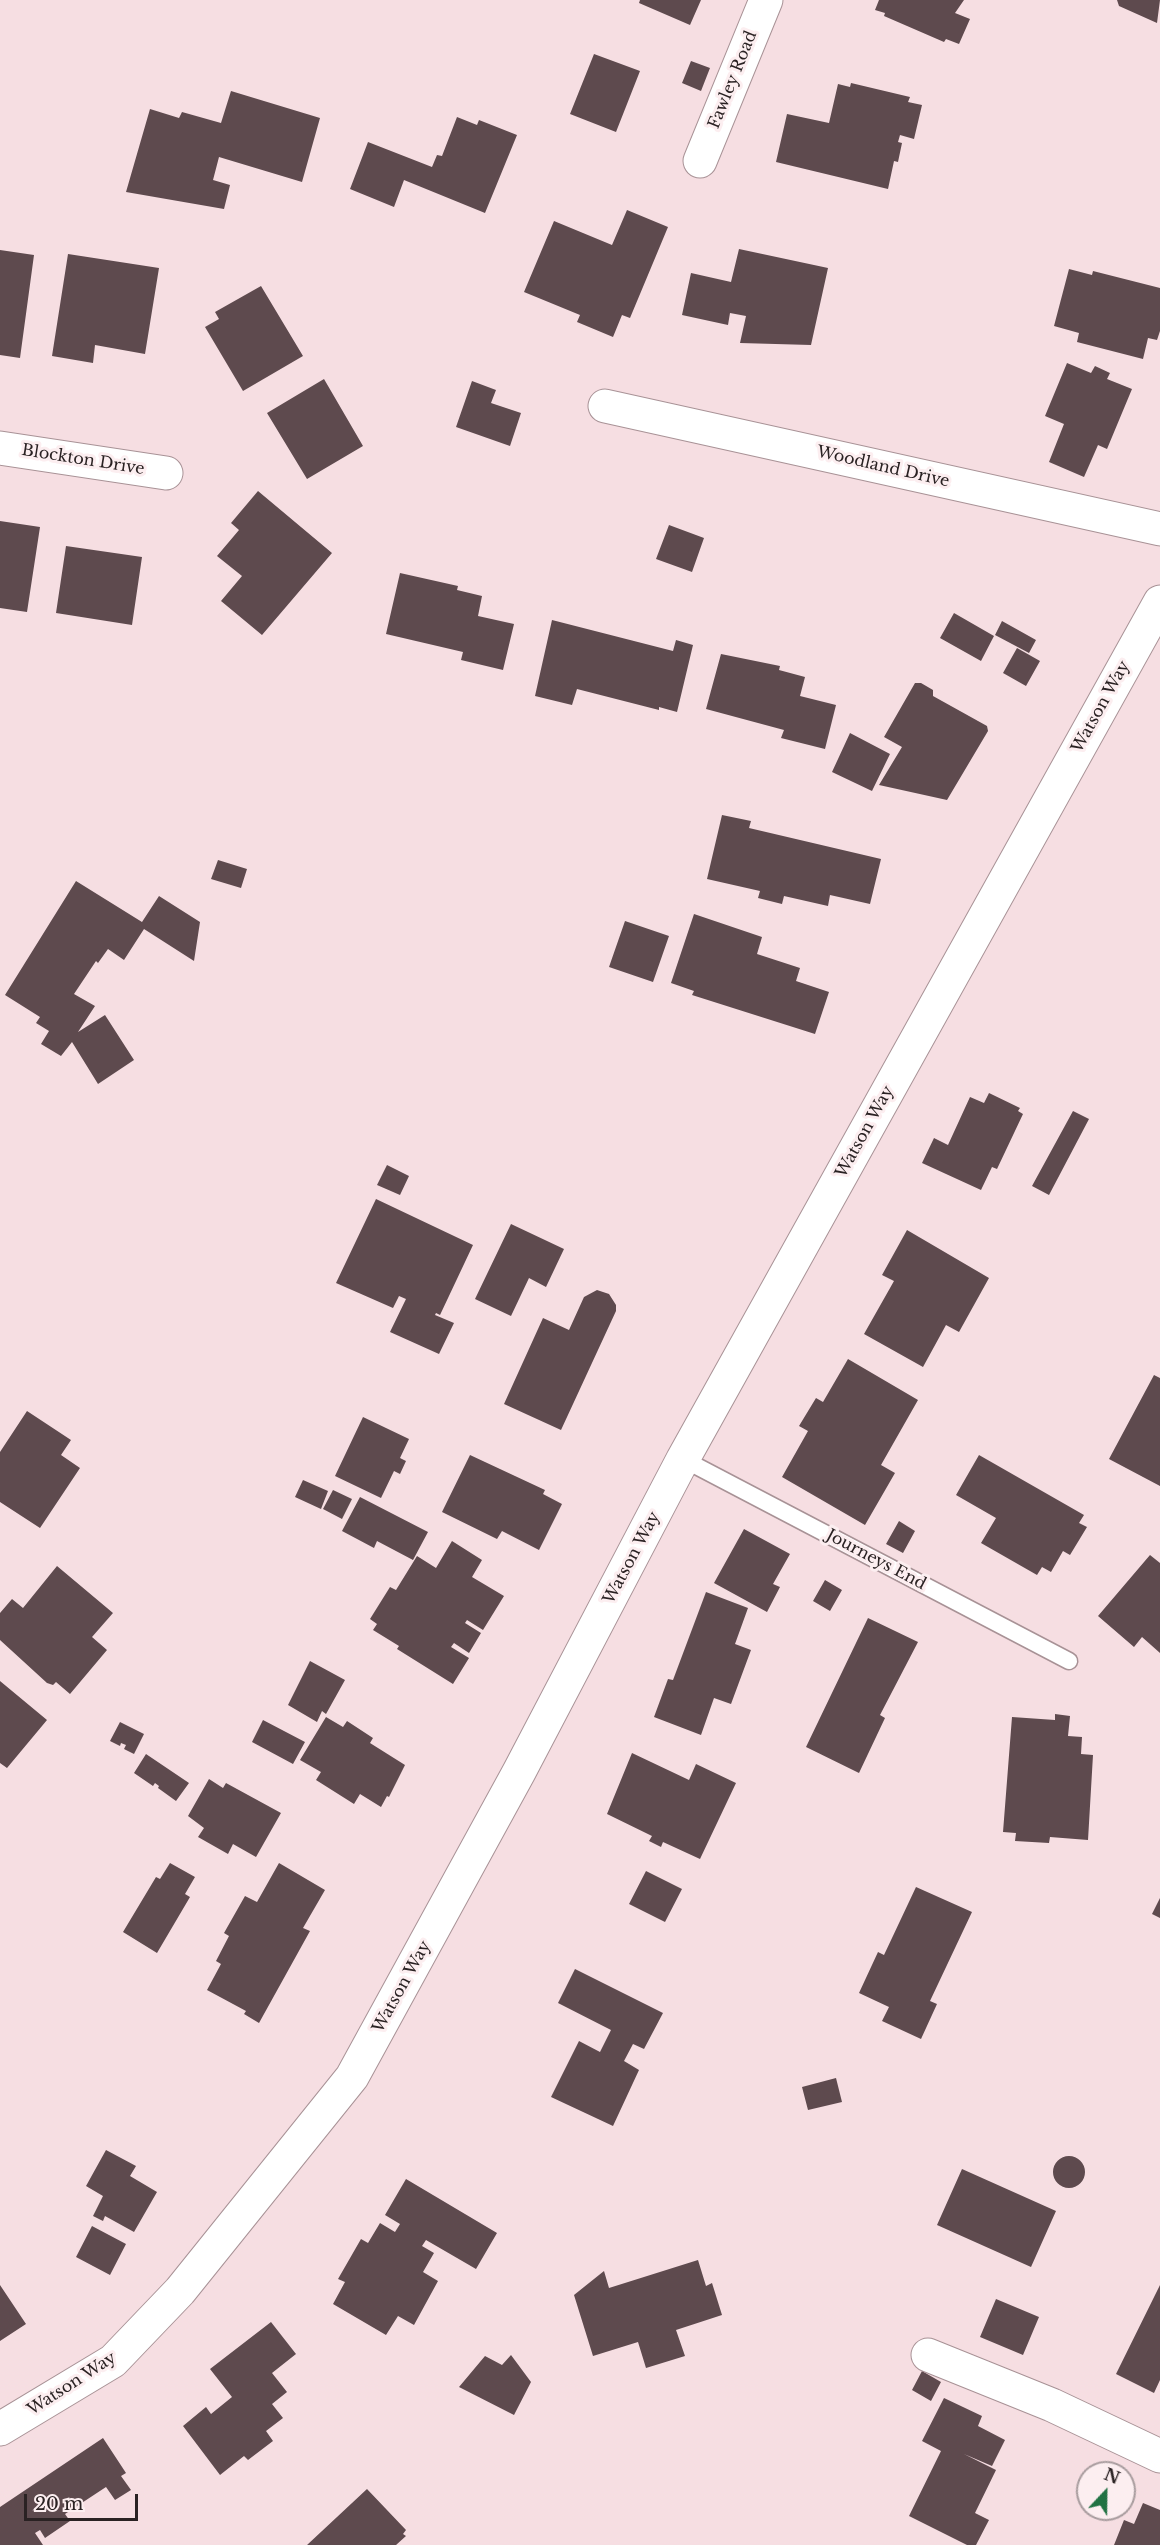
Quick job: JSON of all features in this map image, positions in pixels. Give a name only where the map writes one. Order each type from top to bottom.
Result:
[{"type":"street","name":"Fawley Road","points":[[700,161],[766,0]]},
{"type":"street","name":"Woodland Drive","points":[[605,406],[1160,529]]},
{"type":"street","name":"Blockton Drive","points":[[0,447],[166,473]]},
{"type":"street","name":"Watson Way","points":[[0,2429],[113,2361],[180,2291],[352,2077],[524,1761],[683,1459],[1160,602]]},
{"type":"street","points":[[928,2355],[1053,2405],[1160,2456]]},
{"type":"lane","name":"Journeys End","points":[[683,1459],[1069,1661]]},
{"type":"building","points":[[640,0],[701,0],[690,25],[639,3]]},
{"type":"building","points":[[879,0],[964,0],[955,13],[970,19],[959,44],[946,39],[944,42],[884,16],[885,13],[875,10]]},
{"type":"building","points":[[1117,0],[1160,0],[1157,23],[1119,6]]},
{"type":"building","points":[[594,54],[640,71],[616,132],[570,114]]},
{"type":"building","points":[[691,61],[710,68],[701,91],[682,83]]},
{"type":"building","points":[[851,83],[910,97],[908,102],[922,105],[914,139],[900,135],[898,142],[902,143],[898,162],[894,161],[888,189],[776,162],[787,114],[829,123],[838,84],[850,87]]},
{"type":"building","points":[[231,91],[320,118],[302,182],[219,157],[213,180],[230,185],[224,209],[126,192],[150,109],[179,118],[182,112],[221,123]]},
{"type":"building","points":[[457,117],[477,125],[479,120],[517,135],[485,213],[404,180],[394,207],[350,189],[368,142],[432,167],[437,155],[442,156]]},
{"type":"building","points":[[627,210],[668,227],[630,318],[622,315],[613,337],[577,322],[580,315],[524,292],[554,221],[612,245]]},
{"type":"building","points":[[739,249],[828,268],[811,345],[740,343],[746,316],[730,313],[728,325],[682,315],[691,273],[731,282]]},
{"type":"building","points":[[0,250],[34,255],[20,358],[0,355]]},
{"type":"building","points":[[68,254],[159,268],[145,354],[95,345],[93,363],[52,356]]},
{"type":"building","points":[[1069,269],[1092,275],[1093,271],[1160,288],[1160,331],[1157,340],[1148,338],[1143,359],[1077,342],[1079,333],[1054,326]]},
{"type":"building","points":[[261,286],[303,356],[243,391],[205,327],[219,319],[215,312]]},
{"type":"building","points":[[1067,363],[1091,373],[1095,366],[1110,373],[1107,379],[1132,389],[1107,449],[1098,445],[1084,477],[1049,462],[1064,424],[1045,416]]},
{"type":"building","points":[[324,379],[363,446],[307,479],[267,413]]},
{"type":"building","points":[[472,381],[496,390],[491,403],[521,413],[510,446],[456,427]]},
{"type":"building","points":[[258,491],[332,553],[262,635],[221,601],[242,576],[217,556],[239,530],[231,523]]},
{"type":"building","points":[[0,521],[40,527],[27,612],[0,608]]},
{"type":"building","points":[[669,525],[704,538],[692,572],[656,559]]},
{"type":"building","points":[[66,546],[142,557],[132,625],[56,613]]},
{"type":"building","points":[[400,573],[458,586],[457,590],[482,596],[478,616],[514,624],[503,670],[461,660],[463,652],[386,634]]},
{"type":"building","points":[[954,613],[994,636],[981,661],[940,638]]},
{"type":"building","points":[[552,620],[673,651],[676,640],[693,645],[677,712],[659,707],[659,710],[577,689],[572,705],[535,696]]},
{"type":"building","points":[[1002,621],[1036,640],[1029,653],[995,635]]},
{"type":"building","points":[[1017,648],[1040,661],[1026,686],[1003,673]]},
{"type":"building","points":[[721,654],[780,666],[779,670],[805,677],[800,696],[836,705],[825,749],[781,738],[784,730],[706,709]]},
{"type":"building","points":[[915,683],[921,683],[933,690],[933,696],[987,726],[988,731],[947,800],[879,785],[902,747],[884,737]]},
{"type":"building","points":[[850,733],[890,754],[872,791],[832,772]]},
{"type":"building","points":[[722,815],[751,821],[749,828],[881,859],[870,904],[830,895],[828,906],[784,896],[782,904],[758,898],[760,891],[707,879]]},
{"type":"building","points":[[218,860],[247,869],[241,888],[211,879]]},
{"type":"building","points":[[76,881],[142,922],[159,896],[200,922],[194,961],[144,929],[124,960],[108,949],[98,963],[96,961],[74,994],[95,1006],[78,1032],[105,1015],[134,1060],[98,1084],[72,1042],[61,1056],[41,1044],[49,1031],[36,1023],[40,1017],[5,995]]},
{"type":"building","points":[[694,914],[762,937],[757,954],[800,968],[796,981],[829,992],[815,1034],[692,995],[694,991],[671,983]]},
{"type":"building","points":[[625,921],[669,936],[653,982],[609,967]]},
{"type":"building","points":[[989,1093],[1020,1108],[1018,1111],[1023,1114],[997,1169],[992,1167],[981,1190],[922,1163],[934,1138],[948,1145],[970,1097],[984,1103]]},
{"type":"building","points":[[1073,1111],[1089,1119],[1049,1195],[1032,1186]]},
{"type":"building","points":[[387,1165],[409,1176],[400,1195],[377,1185]]},
{"type":"building","points":[[376,1199],[473,1245],[440,1315],[436,1313],[435,1315],[454,1323],[439,1354],[390,1332],[406,1299],[399,1296],[393,1308],[336,1283]]},
{"type":"building","points":[[511,1224],[564,1249],[546,1287],[529,1278],[511,1316],[475,1299]]},
{"type":"building","points":[[907,1230],[989,1278],[959,1332],[946,1325],[923,1367],[864,1334],[894,1281],[882,1275]]},
{"type":"building","points":[[597,1290],[609,1294],[616,1305],[616,1311],[561,1430],[504,1404],[543,1318],[569,1330],[584,1297]]},
{"type":"building","points":[[848,1359],[918,1400],[881,1465],[895,1473],[865,1525],[782,1477],[808,1431],[799,1426],[816,1398],[823,1402]]},
{"type":"building","points":[[1154,1375],[1160,1378],[1160,1486],[1109,1459]]},
{"type":"building","points":[[27,1411],[71,1440],[61,1455],[80,1468],[40,1528],[0,1502],[0,1452]]},
{"type":"building","points":[[363,1417],[409,1439],[400,1458],[406,1461],[400,1474],[394,1471],[381,1498],[335,1476]]},
{"type":"building","points":[[470,1455],[545,1490],[543,1494],[562,1504],[539,1550],[502,1531],[497,1539],[442,1512]]},
{"type":"building","points":[[979,1455],[1084,1515],[1079,1523],[1087,1527],[1070,1555],[1063,1551],[1051,1572],[1042,1567],[1037,1575],[981,1543],[996,1518],[956,1495]]},
{"type":"building","points":[[303,1480],[328,1491],[321,1509],[295,1497]]},
{"type":"building","points":[[333,1490],[352,1499],[342,1519],[323,1509]]},
{"type":"building","points":[[360,1497],[428,1532],[413,1560],[377,1541],[374,1548],[342,1531]]},
{"type":"building","points":[[899,1521],[915,1531],[903,1553],[886,1544]]},
{"type":"building","points":[[744,1529],[790,1554],[773,1584],[780,1587],[767,1612],[714,1583]]},
{"type":"building","points":[[452,1541],[482,1560],[472,1577],[504,1596],[483,1630],[467,1620],[465,1623],[481,1633],[469,1653],[454,1643],[451,1647],[469,1658],[453,1684],[397,1649],[399,1646],[373,1630],[377,1624],[370,1619],[390,1587],[396,1590],[417,1556],[436,1568]]},
{"type":"building","points":[[1150,1555],[1160,1563],[1160,1653],[1142,1637],[1134,1647],[1098,1616]]},
{"type":"building","points":[[57,1566],[113,1613],[92,1637],[107,1650],[70,1694],[56,1682],[53,1685],[47,1683],[0,1640],[0,1613],[12,1599],[23,1608]]},
{"type":"building","points":[[825,1580],[842,1590],[830,1611],[813,1601]]},
{"type":"building","points":[[706,1592],[748,1608],[735,1644],[751,1650],[731,1704],[714,1698],[701,1735],[654,1717],[668,1679],[673,1680]]},
{"type":"building","points":[[868,1618],[918,1642],[880,1715],[885,1718],[859,1773],[806,1747]]},
{"type":"building","points":[[310,1661],[345,1680],[326,1714],[322,1711],[317,1722],[288,1705]]},
{"type":"building","points":[[0,1681],[47,1720],[7,1768],[0,1763]]},
{"type":"building","points":[[1055,1714],[1070,1716],[1068,1736],[1082,1737],[1081,1754],[1093,1755],[1088,1840],[1050,1837],[1049,1843],[1015,1841],[1016,1833],[1003,1832],[1012,1717],[1055,1720]]},
{"type":"building","points":[[326,1717],[343,1727],[347,1721],[373,1738],[370,1743],[405,1765],[389,1797],[387,1796],[381,1807],[360,1794],[354,1804],[316,1780],[321,1772],[300,1760]]},
{"type":"building","points":[[263,1720],[305,1742],[293,1764],[252,1742]]},
{"type":"building","points":[[120,1722],[144,1734],[134,1754],[124,1749],[126,1745],[121,1743],[120,1746],[110,1741]]},
{"type":"building","points":[[632,1753],[689,1780],[696,1764],[736,1783],[700,1859],[663,1842],[661,1847],[649,1841],[652,1836],[607,1814]]},
{"type":"building","points":[[146,1754],[189,1783],[176,1801],[158,1788],[159,1786],[155,1783],[153,1786],[134,1773]]},
{"type":"building","points":[[209,1779],[223,1788],[226,1783],[281,1813],[256,1857],[233,1844],[228,1854],[198,1837],[204,1828],[188,1816]]},
{"type":"building","points":[[170,1863],[195,1877],[185,1894],[190,1897],[157,1953],[123,1932],[156,1877],[160,1879]]},
{"type":"building","points":[[279,1863],[325,1890],[303,1928],[310,1931],[259,2023],[244,2014],[246,2011],[207,1990],[221,1964],[216,1961],[229,1936],[224,1933],[245,1896],[257,1902]]},
{"type":"building","points":[[646,1871],[682,1889],[665,1922],[629,1904]]},
{"type":"building","points":[[916,1887],[972,1912],[930,2001],[937,2004],[921,2039],[882,2021],[889,2007],[859,1993],[878,1952],[884,1955]]},
{"type":"building","points":[[1160,1898],[1160,1918],[1152,1914]]},
{"type":"building","points":[[575,1969],[663,2013],[644,2049],[633,2044],[624,2061],[639,2070],[613,2126],[551,2097],[579,2041],[600,2052],[611,2030],[558,2003]]},
{"type":"building","points":[[836,2078],[842,2102],[808,2110],[802,2087]]},
{"type":"building","points":[[106,2150],[136,2166],[130,2176],[157,2192],[134,2232],[105,2216],[103,2221],[93,2216],[103,2196],[86,2186]]},
{"type":"building","points":[[1069,2156],[1080,2161],[1085,2172],[1080,2183],[1069,2188],[1058,2183],[1053,2172],[1058,2161]]},
{"type":"building","points":[[962,2169],[1056,2211],[1031,2267],[937,2225]]},
{"type":"building","points":[[406,2179],[497,2233],[476,2269],[426,2240],[422,2246],[434,2253],[423,2272],[438,2281],[414,2325],[398,2316],[386,2335],[333,2304],[345,2282],[338,2279],[361,2239],[368,2243],[380,2223],[395,2232],[400,2224],[385,2215]]},
{"type":"building","points":[[92,2226],[126,2244],[110,2275],[76,2257]]},
{"type":"building","points":[[698,2260],[706,2286],[712,2283],[722,2315],[676,2330],[685,2356],[646,2368],[638,2342],[593,2356],[574,2295],[604,2271],[609,2288]]},
{"type":"building","points":[[0,2285],[26,2324],[0,2341]]},
{"type":"building","points":[[1160,2285],[1160,2380],[1154,2393],[1116,2374]]},
{"type":"building","points":[[996,2299],[1039,2317],[1023,2355],[980,2337]]},
{"type":"building","points":[[271,2322],[296,2354],[272,2373],[287,2392],[272,2404],[283,2418],[266,2431],[273,2441],[248,2460],[244,2456],[220,2475],[183,2426],[206,2407],[211,2414],[232,2397],[210,2369]]},
{"type":"building","points":[[511,2355],[531,2382],[514,2415],[459,2387],[485,2356],[502,2365]]},
{"type":"building","points":[[922,2371],[941,2382],[931,2401],[912,2390]]},
{"type":"building","points":[[944,2398],[982,2416],[978,2426],[1005,2440],[992,2466],[964,2454],[996,2470],[975,2513],[989,2520],[976,2545],[967,2545],[909,2516],[941,2451],[922,2441]]},
{"type":"building","points":[[103,2438],[126,2473],[121,2476],[131,2490],[115,2500],[106,2487],[65,2514],[70,2521],[45,2538],[40,2530],[35,2533],[43,2545],[0,2545],[0,2507]]},
{"type":"building","points":[[367,2489],[406,2530],[403,2534],[406,2536],[396,2545],[307,2545]]},
{"type":"building","points":[[1143,2503],[1160,2510],[1160,2545],[1114,2545],[1124,2521],[1134,2524]]}]
